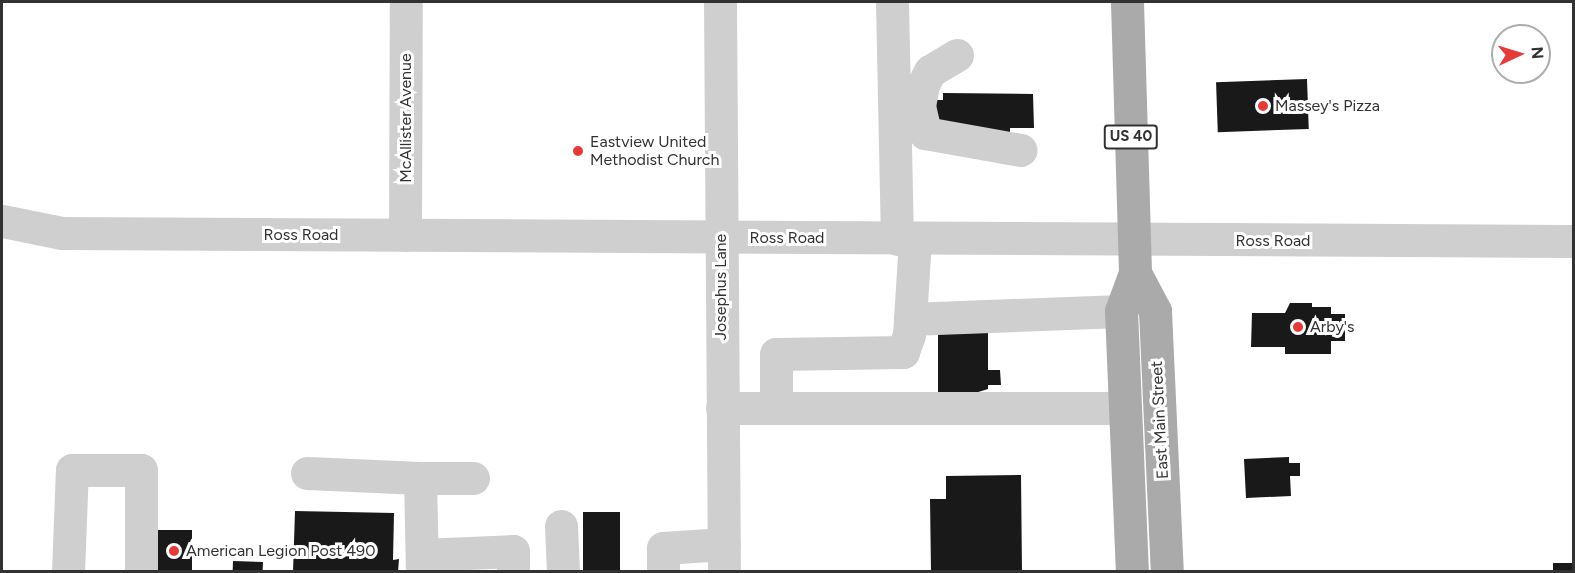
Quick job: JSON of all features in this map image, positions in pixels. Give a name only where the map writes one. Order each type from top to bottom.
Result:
[{"type":"main road","name":"East Main Street","points":[[1127,2],[1135,257],[1122,311],[1123,408],[1132,572]]},
{"type":"main road","name":"East Main Street","points":[[1135,257],[1155,311],[1167,572]]},
{"type":"street","name":"McAllister Avenue","points":[[405,236],[406,2]]},
{"type":"street","name":"Josephus Lane","points":[[720,2],[724,558]]},
{"type":"street","points":[[777,408],[776,354],[903,352],[910,319],[892,2]]},
{"type":"street","points":[[957,55],[930,71],[923,85],[919,106],[925,133],[1020,150]]},
{"type":"street","name":"Ross Road","points":[[2,221],[62,233],[906,239],[1135,257],[1574,241]]},
{"type":"street","points":[[910,319],[1122,311]]},
{"type":"street","points":[[722,408],[1123,408]]},
{"type":"street","points":[[68,572],[72,470],[141,470],[141,572]]},
{"type":"street","points":[[307,473],[420,478],[473,477]]},
{"type":"street","points":[[420,478],[429,566]]},
{"type":"street","points":[[561,526],[563,572]]},
{"type":"street","points":[[663,572],[663,548],[724,558]]},
{"type":"street","points":[[429,566],[513,550],[513,572]]},
{"type":"street","points":[[429,566],[507,572]]},
{"type":"building","name":"Massey's Pizza","points":[[1307,79],[1309,129],[1218,132],[1216,82]]},
{"type":"building","points":[[943,93],[1033,94],[1034,128],[1010,128],[1010,134],[927,124],[927,100],[943,100]]},
{"type":"building","name":"Arby's","points":[[1290,303],[1312,303],[1312,307],[1331,307],[1331,314],[1345,314],[1345,341],[1331,341],[1331,354],[1285,354],[1285,347],[1251,347],[1252,313],[1285,313]]},
{"type":"building","points":[[938,332],[988,332],[988,370],[1000,370],[1001,385],[988,385],[988,389],[975,393],[938,392]]},
{"type":"building","points":[[1289,457],[1289,463],[1300,463],[1300,476],[1290,476],[1291,496],[1246,498],[1244,459]]},
{"type":"building","points":[[1021,475],[1022,572],[931,572],[930,499],[946,499],[946,476]]},
{"type":"building","points":[[295,511],[394,513],[393,560],[399,559],[398,572],[293,572]]},
{"type":"building","points":[[583,512],[620,512],[620,572],[583,572]]},
{"type":"building","name":"American Legion Post 490","points":[[156,530],[192,530],[192,572],[156,572]]},
{"type":"building","points":[[233,561],[263,562],[263,572],[233,572]]},
{"type":"building","points":[[1553,563],[1574,563],[1574,572],[1553,572]]},
{"type":"place","name":"Massey's Pizza","points":[[1263,106]]},
{"type":"place","name":"Eastview United Methodist Church","points":[[578,151]]},
{"type":"place","name":"Arby's","points":[[1298,327]]},
{"type":"place","name":"American Legion Post 490","points":[[174,551]]}]
